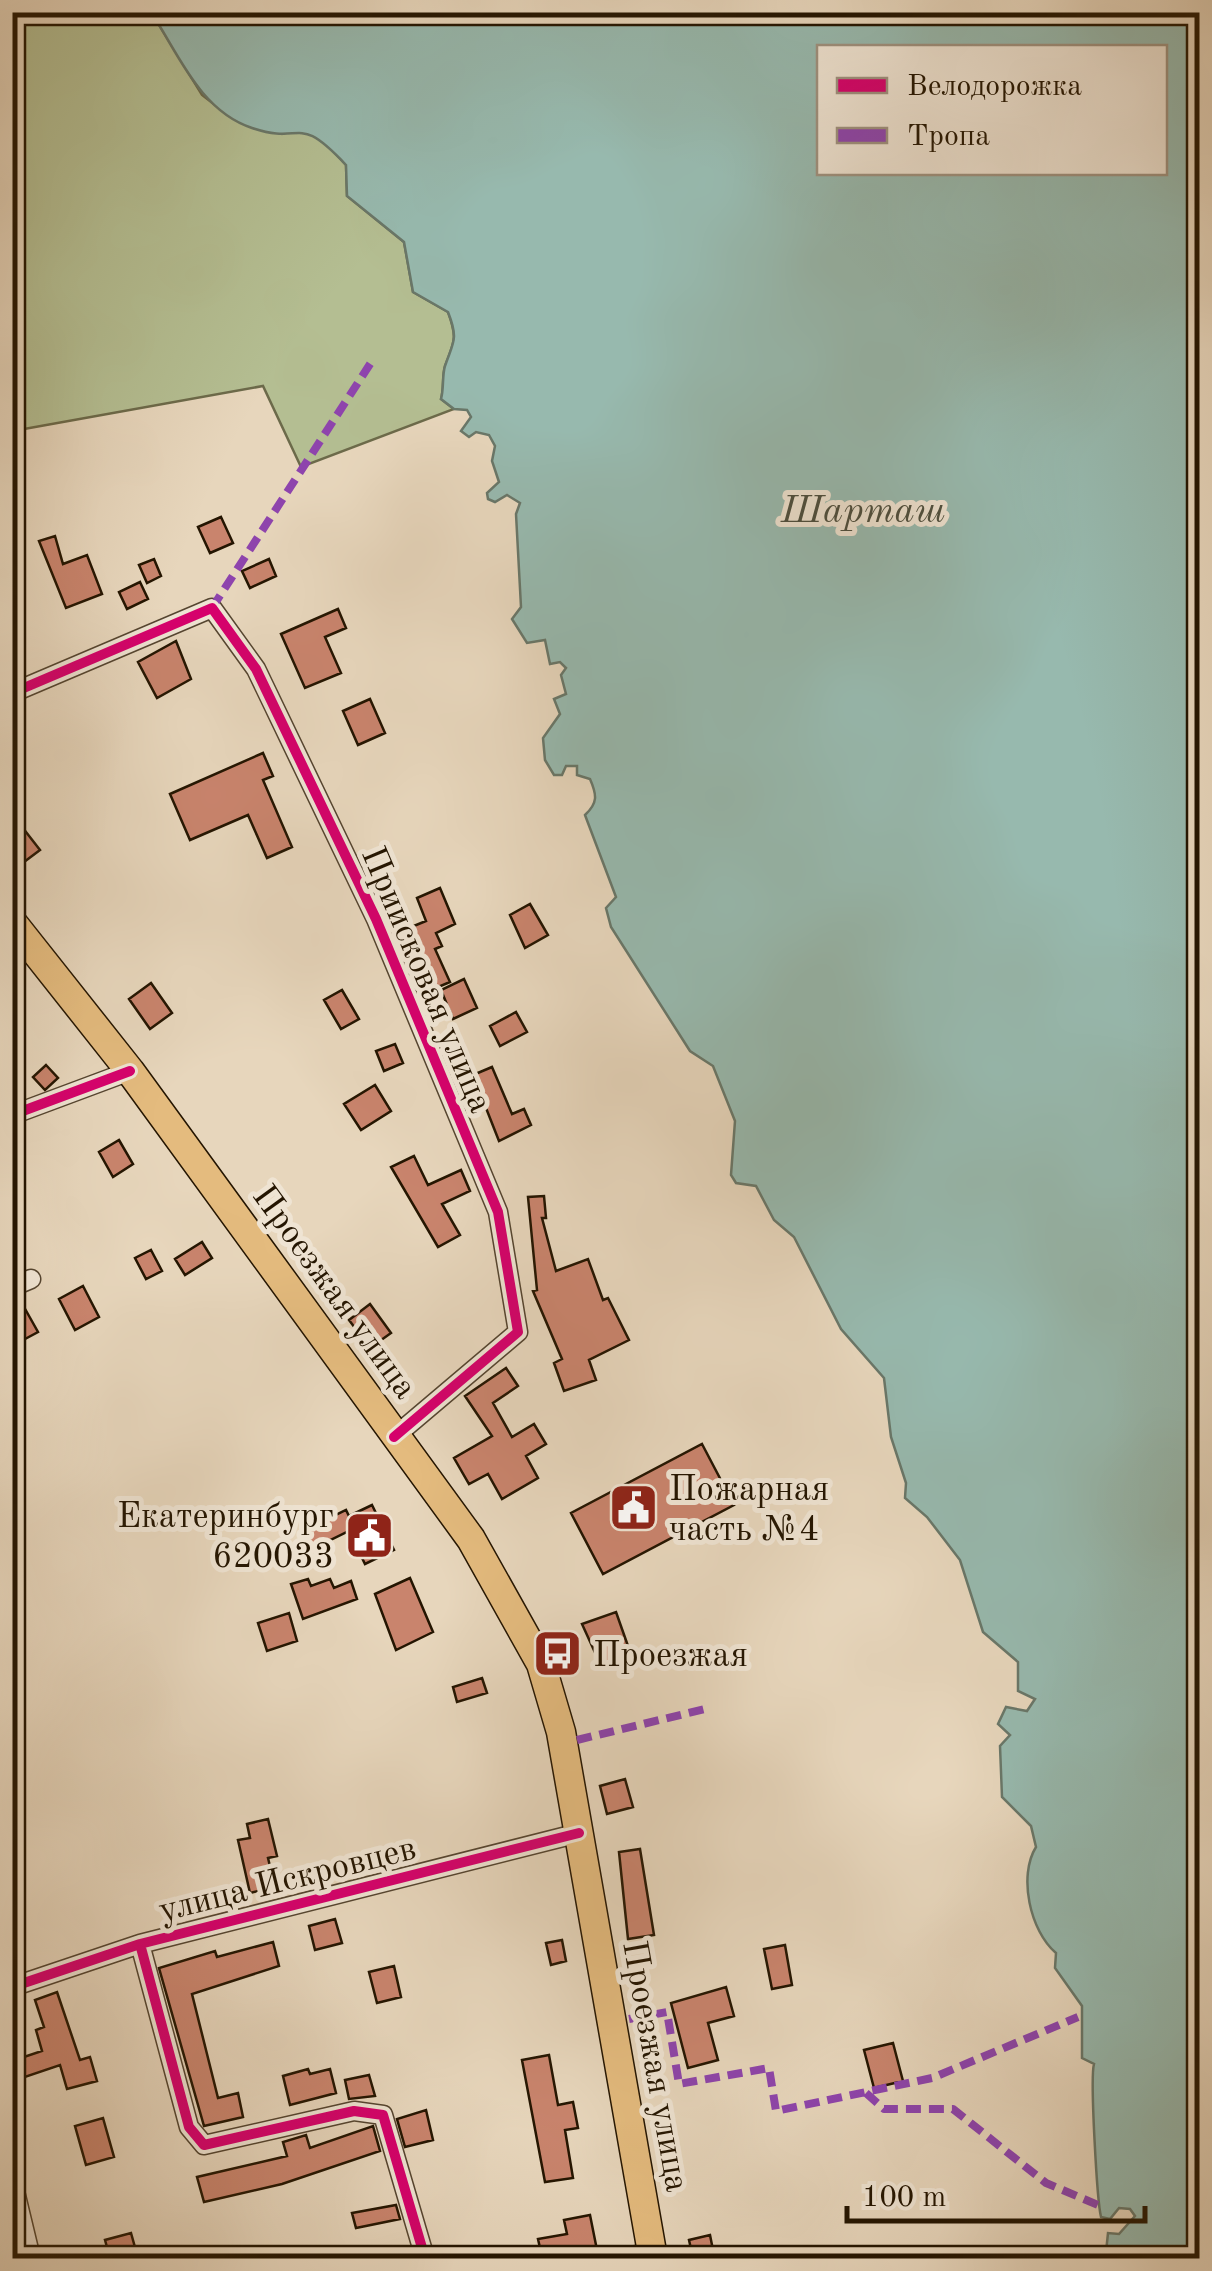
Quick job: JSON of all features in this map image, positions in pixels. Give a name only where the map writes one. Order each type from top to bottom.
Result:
[{"type":"main road","name":"Проезжая улица","points":[[12,922],[130,1070],[471,1539],[541,1664],[561,1732],[652,2256]]},
{"type":"street","name":"Приисковая улица","points":[[12,693],[212,608],[256,669],[376,919],[498,1212],[518,1332],[394,1437]]},
{"type":"street","points":[[12,1115],[130,1070]]},
{"type":"street","points":[[12,1287],[31,1279]]},
{"type":"street","name":"улица Искровцев","points":[[12,1987],[140,1944],[578,1834]]},
{"type":"street","points":[[140,1944],[188,2127],[204,2145],[354,2111],[383,2115],[426,2258]]},
{"type":"street","points":[[12,2179],[31,2258]]},
{"type":"street","points":[[622,2258],[652,2256]]},
{"type":"green space","points":[[13,13],[159,13],[156,20],[202,95],[228,115],[282,134],[300,129],[319,136],[346,165],[347,196],[404,242],[413,292],[448,312],[454,340],[444,370],[441,399],[454,409],[301,467],[263,386],[13,431]]},
{"type":"water","name":"Шарташ","points":[[159,12],[1199,13],[1199,2258],[1112,2258],[1106,2252],[1108,2233],[1119,2234],[1135,2216],[1130,2209],[1119,2208],[1110,2219],[1101,2217],[1094,2139],[1094,2064],[1082,2058],[1082,2006],[1055,1968],[1056,1953],[1039,1931],[1030,1903],[1028,1873],[1036,1847],[1031,1826],[1002,1797],[1000,1746],[1010,1735],[998,1724],[1006,1707],[1027,1711],[1035,1699],[1018,1691],[1018,1662],[983,1632],[960,1560],[927,1517],[905,1498],[906,1483],[891,1437],[884,1378],[841,1329],[794,1237],[774,1220],[756,1186],[736,1183],[731,1175],[735,1121],[713,1066],[690,1051],[611,927],[606,908],[616,897],[585,815],[594,803],[590,779],[577,775],[577,766],[566,766],[562,775],[554,775],[545,760],[543,738],[560,714],[554,699],[566,694],[561,675],[566,668],[560,662],[550,664],[545,640],[527,643],[512,619],[521,607],[516,514],[520,503],[507,495],[495,502],[488,499],[487,493],[499,482],[492,461],[495,446],[489,435],[476,432],[469,437],[461,431],[471,417],[467,410],[454,409],[441,399],[444,370],[454,341],[448,312],[413,292],[404,242],[347,196],[346,165],[329,149],[308,134],[269,133],[235,120],[207,97],[184,68],[156,20]]},
{"type":"building","points":[[221,517],[233,543],[210,553],[198,527]]},
{"type":"building","points":[[55,536],[63,564],[87,555],[102,594],[66,608],[39,541]]},
{"type":"building","points":[[154,559],[161,576],[147,583],[139,565]]},
{"type":"building","points":[[269,559],[276,576],[250,588],[242,571]]},
{"type":"building","points":[[140,582],[148,599],[127,609],[119,592]]},
{"type":"building","points":[[338,609],[346,628],[325,637],[341,673],[305,688],[281,634]]},
{"type":"building","points":[[176,641],[191,679],[157,698],[138,662]]},
{"type":"building","points":[[370,699],[385,733],[358,745],[343,711]]},
{"type":"building","points":[[263,753],[273,776],[263,780],[292,847],[267,858],[248,815],[190,840],[170,794]]},
{"type":"building","points":[[12,814],[40,850],[12,871]]},
{"type":"building","points":[[440,888],[455,924],[436,933],[442,946],[435,949],[450,982],[436,988],[429,974],[415,980],[407,962],[416,958],[404,930],[426,921],[417,898]]},
{"type":"building","points":[[530,904],[548,935],[525,948],[510,915]]},
{"type":"building","points":[[464,979],[477,1008],[453,1019],[441,990]]},
{"type":"building","points":[[151,983],[172,1013],[150,1029],[129,999]]},
{"type":"building","points":[[342,990],[359,1019],[341,1029],[324,1000]]},
{"type":"building","points":[[516,1012],[527,1032],[500,1046],[490,1026]]},
{"type":"building","points":[[395,1044],[403,1063],[384,1071],[376,1051]]},
{"type":"building","points":[[46,1065],[58,1078],[45,1090],[33,1077]]},
{"type":"building","points":[[492,1067],[512,1114],[524,1109],[531,1125],[499,1141],[473,1075]]},
{"type":"building","points":[[375,1085],[391,1111],[361,1130],[344,1104]]},
{"type":"building","points":[[119,1140],[133,1164],[113,1177],[99,1152]]},
{"type":"building","points":[[414,1156],[428,1185],[461,1170],[470,1191],[442,1204],[460,1235],[438,1247],[391,1167]]},
{"type":"building","points":[[544,1196],[546,1218],[542,1218],[556,1271],[588,1259],[603,1300],[608,1298],[629,1340],[589,1360],[596,1380],[564,1391],[554,1363],[562,1359],[533,1291],[537,1290],[528,1197]]},
{"type":"building","points":[[202,1242],[212,1258],[185,1275],[175,1259]]},
{"type":"building","points":[[151,1250],[162,1271],[146,1279],[135,1258]]},
{"type":"building","points":[[83,1286],[99,1317],[75,1330],[59,1299]]},
{"type":"building","points":[[370,1304],[391,1333],[370,1348],[349,1320]]},
{"type":"building","points":[[24,1307],[38,1332],[12,1346],[12,1313]]},
{"type":"building","points":[[506,1368],[518,1386],[493,1403],[512,1437],[534,1424],[546,1444],[526,1456],[538,1478],[502,1499],[488,1474],[469,1484],[454,1458],[492,1436],[465,1396]]},
{"type":"building","points":[[702,1444],[734,1505],[603,1574],[571,1513]]},
{"type":"building","points":[[372,1505],[394,1550],[365,1564],[349,1531],[310,1550],[301,1532],[346,1510],[349,1516]]},
{"type":"building","points":[[410,1578],[433,1632],[396,1650],[375,1594]]},
{"type":"building","points":[[308,1579],[311,1586],[330,1579],[334,1588],[351,1581],[357,1599],[303,1619],[291,1584]]},
{"type":"building","points":[[616,1612],[628,1646],[622,1648],[626,1659],[602,1668],[582,1624]]},
{"type":"building","points":[[289,1613],[297,1641],[267,1651],[258,1623]]},
{"type":"building","points":[[482,1678],[487,1693],[457,1702],[453,1687]]},
{"type":"building","points":[[625,1779],[633,1807],[607,1814],[600,1786]]},
{"type":"building","points":[[268,1819],[277,1856],[268,1858],[275,1887],[250,1893],[238,1840],[250,1838],[247,1824]]},
{"type":"building","points":[[640,1849],[654,1935],[628,1939],[619,1852]]},
{"type":"building","points":[[335,1919],[342,1943],[315,1950],[309,1926]]},
{"type":"building","points":[[562,1940],[566,1961],[551,1965],[546,1943]]},
{"type":"building","points":[[273,1942],[279,1966],[192,1994],[218,2098],[238,2093],[243,2117],[204,2126],[159,1968],[215,1951],[217,1957]]},
{"type":"building","points":[[785,1945],[792,1985],[772,1989],[764,1949]]},
{"type":"building","points":[[394,1966],[401,1997],[377,2003],[369,1972]]},
{"type":"building","points":[[726,1987],[734,2016],[708,2023],[718,2060],[688,2068],[671,2003]]},
{"type":"building","points":[[57,1992],[80,2060],[90,2057],[97,2081],[67,2089],[60,2065],[16,2080],[12,2061],[42,2051],[36,2030],[44,2027],[35,2000]]},
{"type":"building","points":[[893,2043],[903,2081],[874,2088],[864,2050]]},
{"type":"building","points":[[549,2055],[558,2105],[573,2102],[578,2128],[565,2130],[573,2178],[545,2182],[522,2060]]},
{"type":"building","points":[[308,2069],[310,2074],[330,2069],[336,2093],[290,2105],[283,2076]]},
{"type":"building","points":[[369,2075],[375,2096],[349,2099],[345,2080]]},
{"type":"building","points":[[426,2110],[433,2140],[405,2147],[397,2119]]},
{"type":"building","points":[[103,2118],[114,2157],[86,2165],[75,2126]]},
{"type":"building","points":[[373,2126],[380,2151],[282,2184],[204,2202],[197,2177],[287,2156],[283,2142],[306,2135],[310,2148]]},
{"type":"building","points":[[396,2205],[400,2219],[356,2228],[352,2213]]},
{"type":"building","points":[[590,2215],[596,2245],[542,2257],[538,2239],[567,2234],[564,2220]]},
{"type":"building","points":[[131,2233],[138,2258],[110,2258],[105,2240]]},
{"type":"building","points":[[710,2235],[714,2255],[693,2258],[689,2240]]},
{"type":"marked path","points":[[212,608],[372,361]]},
{"type":"marked path","points":[[577,1740],[705,1709]]},
{"type":"marked path","points":[[629,2019],[667,2012],[679,2084],[769,2068],[776,2111],[932,2078],[1078,2017]]},
{"type":"marked path","points":[[866,2093],[884,2109],[953,2109],[1046,2183],[1098,2205]]},
{"type":"cycle path","points":[[12,693],[212,608],[256,669],[376,919],[498,1212],[518,1332],[394,1437]]},
{"type":"cycle path","points":[[12,1115],[130,1071]]},
{"type":"cycle path","points":[[12,1987],[140,1944],[579,1833]]},
{"type":"cycle path","points":[[140,1944],[189,2127],[204,2145],[354,2111],[383,2115],[425,2258]]},
{"type":"place","name":"Пожарная часть №4","points":[[634,1508]]},
{"type":"place","name":"Екатеринбург 620033","points":[[369,1535]]},
{"type":"place","name":"Проезжая","points":[[558,1654]]}]
